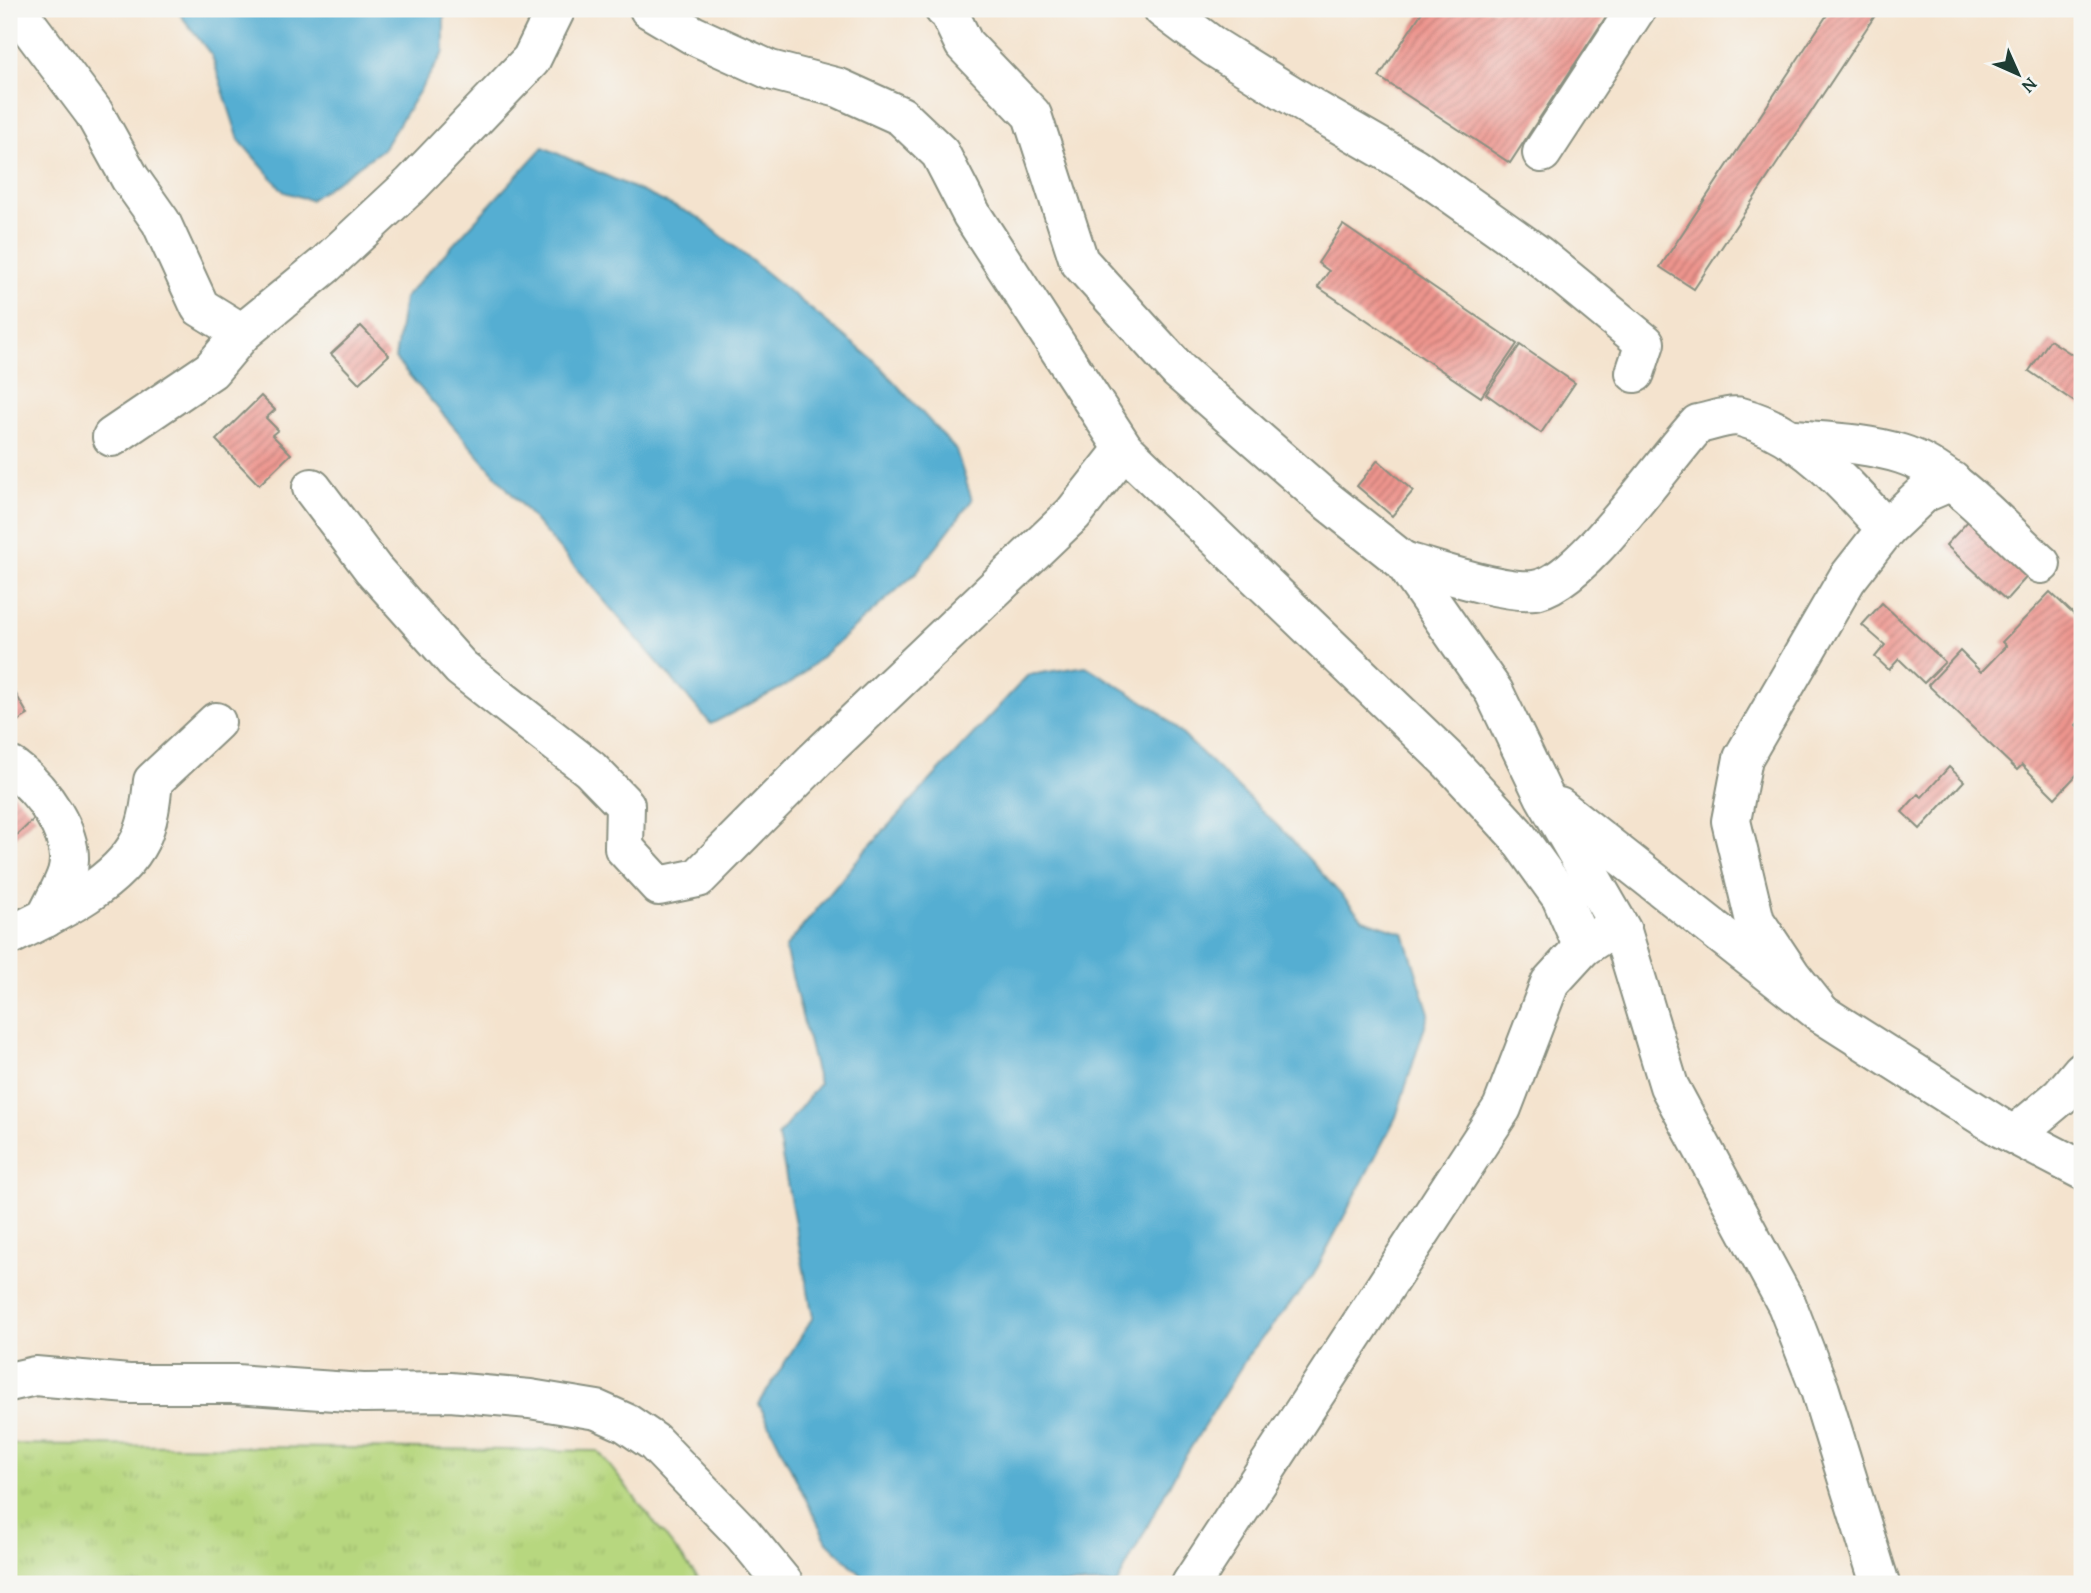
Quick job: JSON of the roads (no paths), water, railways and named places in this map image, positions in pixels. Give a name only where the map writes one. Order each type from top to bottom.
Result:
[{"type":"street","points":[[16,9],[94,113],[130,178],[161,222],[200,307],[242,333]]},
{"type":"street","points":[[112,437],[211,370],[242,333],[325,265],[412,184],[531,60],[556,9]]},
{"type":"street","points":[[649,9],[693,35],[770,70],[839,88],[901,116],[940,153],[972,215],[1124,449],[1192,518],[1312,628],[1515,833],[1561,897],[1583,947]]},
{"type":"street","points":[[947,9],[964,44],[1032,115],[1079,261],[1179,370],[1325,499],[1403,561],[1494,692],[1544,796],[1618,924],[1669,1086],[1787,1305],[1820,1390],[1880,1584]]},
{"type":"street","points":[[1163,9],[1248,68],[1414,167],[1538,255],[1645,343],[1635,373]]},
{"type":"street","points":[[1542,153],[1636,9]]},
{"type":"street","points":[[1403,561],[1480,582],[1535,590],[1570,572],[1604,539],[1698,424],[1738,416],[1794,439],[1862,444],[1904,455],[1952,481],[2041,564]]},
{"type":"street","points":[[1794,439],[1861,501],[1886,529]]},
{"type":"street","points":[[312,488],[373,569],[461,668],[590,768],[625,805],[624,848],[659,886],[698,878],[815,760],[1073,514],[1124,449]]},
{"type":"street","points":[[1822,1014],[1791,975],[1755,921],[1731,821],[1743,758],[1847,579],[1886,529],[1924,492],[1952,481]]},
{"type":"street","points":[[9,936],[46,918],[103,881],[139,842],[149,815],[153,781],[216,722]]},
{"type":"street","points":[[12,767],[44,800],[68,840],[68,867],[46,918]]},
{"type":"street","points":[[1544,796],[1822,1014],[2009,1130],[2082,1170]]},
{"type":"street","points":[[68,867],[77,878],[103,881]]},
{"type":"street","points":[[1191,1584],[1502,1108],[1550,983],[1583,947],[1618,924]]},
{"type":"street","points":[[2009,1130],[2061,1096],[2082,1071]]},
{"type":"street","points":[[2009,1130],[2082,1144]]},
{"type":"street","points":[[9,1382],[35,1377],[129,1384],[236,1384],[363,1393],[450,1392],[530,1399],[597,1409],[626,1423],[654,1442],[743,1534],[784,1584]]},
{"type":"water","points":[[176,9],[444,9],[444,52],[383,149],[310,200],[284,192],[239,140],[212,56]]},
{"type":"water","points":[[543,147],[698,217],[877,363],[956,450],[972,500],[916,573],[793,682],[711,724],[395,359],[404,298]]},
{"type":"water","points":[[1086,666],[1156,709],[1289,837],[1363,919],[1404,933],[1429,1013],[1396,1117],[1313,1276],[1249,1354],[1178,1468],[1117,1584],[871,1584],[827,1542],[759,1404],[813,1317],[778,1136],[819,1084],[785,948],[865,851],[1028,675]]}]
